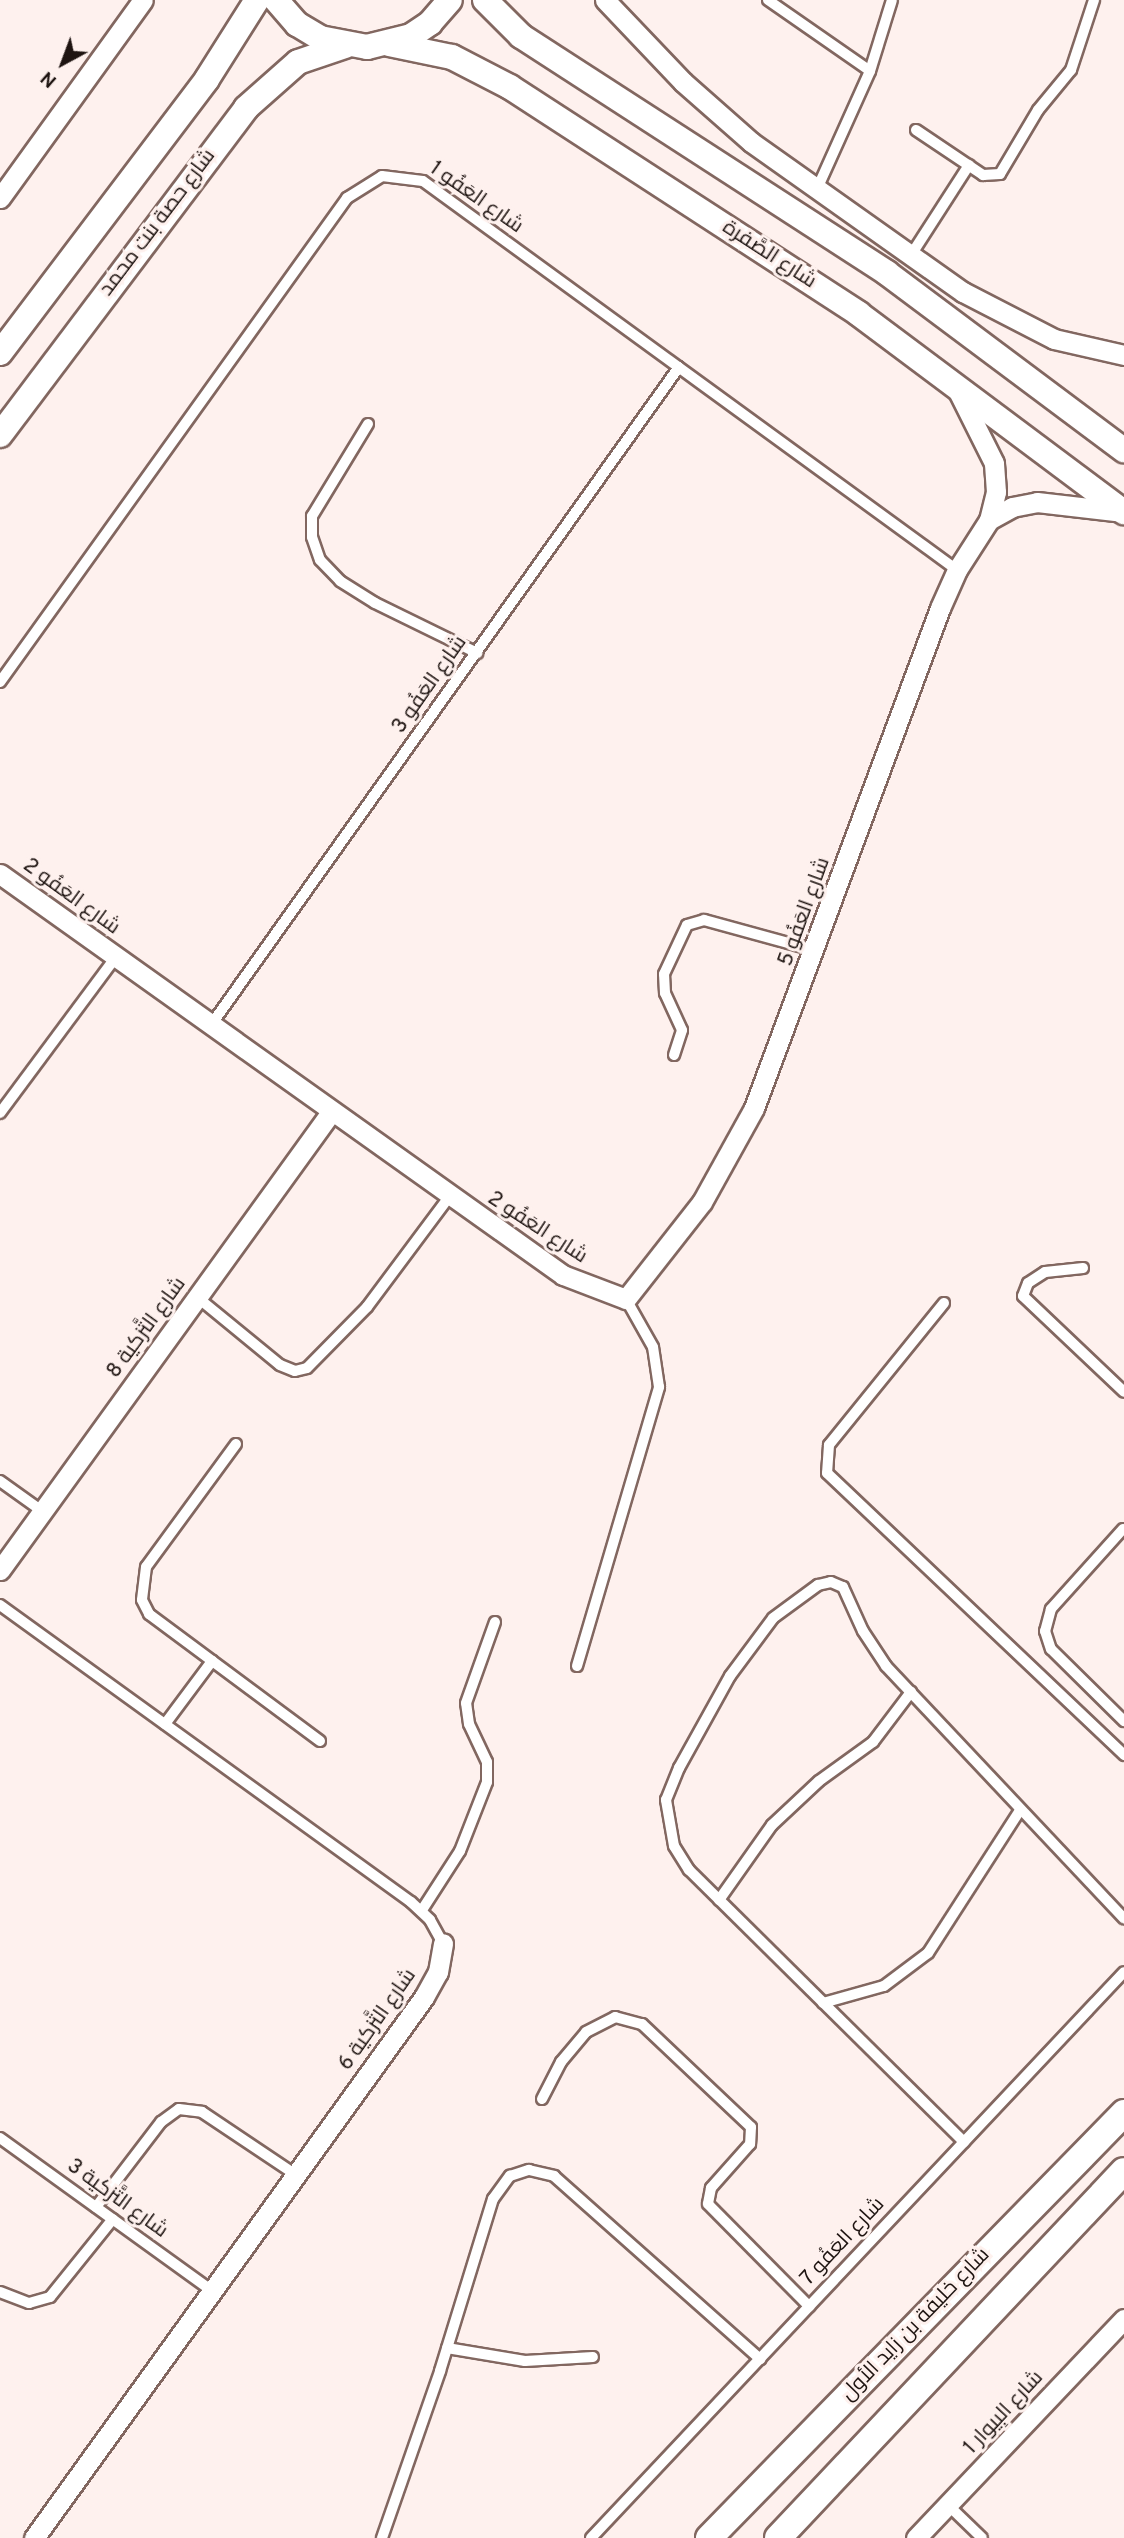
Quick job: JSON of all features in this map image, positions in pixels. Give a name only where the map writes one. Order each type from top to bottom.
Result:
[{"type":"main road","name":"شارع خليفة بن زايد الأول","points":[[709,2538],[1124,2113]]},
{"type":"main road","points":[[778,2538],[1124,2171]]},
{"type":"street","points":[[0,198],[143,0]]},
{"type":"street","points":[[0,353],[214,70],[257,0]]},
{"type":"street","points":[[276,0],[298,24],[345,46],[389,44],[430,23],[450,0]]},
{"type":"street","points":[[485,0],[521,36],[887,273],[1121,444]]},
{"type":"street","points":[[605,0],[717,113],[817,189],[963,292],[1022,326],[1078,347],[1124,355]]},
{"type":"street","name":"شارع الصَّفرة","points":[[389,44],[432,51],[492,76],[859,314],[955,383],[1124,512]]},
{"type":"street","name":"شارع حصة بنت محمد","points":[[0,435],[253,100],[298,62],[345,46]]},
{"type":"street","name":"شارع العَفُو 5","points":[[626,1299],[702,1202],[734,1147],[766,1079],[957,570],[989,520],[996,492],[994,463],[955,383]]},
{"type":"street","points":[[989,520],[1012,507],[1037,502],[1124,512]]},
{"type":"street","name":"شارع العَفُو 2","points":[[0,874],[449,1197],[563,1275],[626,1299]]},
{"type":"street","name":"شارع التَّزكية 8","points":[[0,1570],[331,1112]]},
{"type":"street","name":"شارع التَّزكية 6","points":[[34,2538],[432,1985],[443,1943]]},
{"type":"street","name":"شارع البِيوار 1","points":[[916,2538],[1124,2319]]},
{"type":"lane","points":[[768,0],[870,71]]},
{"type":"lane","points":[[817,189],[870,71],[892,0]]},
{"type":"lane","points":[[916,130],[989,176],[1004,170],[1038,110],[1070,70],[1094,0]]},
{"type":"lane","points":[[911,255],[969,165]]},
{"type":"lane","name":"شارع العَفُو 1","points":[[0,682],[347,198],[368,180],[396,174],[423,181],[957,570]]},
{"type":"lane","name":"شارع العَفُو 3","points":[[211,1026],[679,368]]},
{"type":"lane","points":[[368,424],[312,516],[312,537],[320,560],[340,581],[375,603],[477,653]]},
{"type":"lane","points":[[674,1055],[682,1030],[665,993],[664,974],[687,925],[704,920],[815,950]]},
{"type":"lane","name":"شارع العَفُو 2","points":[[0,1113],[116,957]]},
{"type":"lane","points":[[197,1297],[280,1365],[295,1371],[307,1368],[367,1307],[449,1197]]},
{"type":"lane","points":[[1083,1268],[1045,1272],[1028,1283],[1023,1296],[1124,1392]]},
{"type":"lane","points":[[577,1666],[659,1387],[653,1347],[626,1299]]},
{"type":"lane","points":[[944,1303],[829,1445],[827,1473],[1124,1755]]},
{"type":"lane","points":[[236,1444],[146,1567],[140,1584],[149,1614],[320,1741]]},
{"type":"lane","points":[[0,1481],[42,1511]]},
{"type":"lane","points":[[1123,1529],[1051,1609],[1045,1631],[1051,1649],[1124,1721]]},
{"type":"lane","points":[[964,2142],[681,1859],[669,1831],[666,1800],[710,1707],[773,1618],[818,1584],[838,1584],[847,1592],[873,1649],[1124,1919]]},
{"type":"lane","name":"شارع التَّزكية 6","points":[[0,1605],[422,1910],[443,1943]]},
{"type":"lane","points":[[422,1910],[460,1851],[487,1782],[486,1762],[469,1724],[466,1703],[495,1622]]},
{"type":"lane","points":[[164,1724],[212,1661]]},
{"type":"lane","points":[[719,1899],[772,1825],[820,1781],[873,1742],[911,1692]]},
{"type":"lane","points":[[823,2003],[884,1986],[928,1953],[1020,1810]]},
{"type":"lane","name":"شارع العَفُو 7","points":[[591,2538],[1124,1972]]},
{"type":"lane","points":[[542,2099],[561,2062],[586,2032],[615,2017],[642,2024],[751,2127],[750,2144],[711,2188],[708,2204],[809,2306]]},
{"type":"lane","points":[[96,2207],[161,2122],[180,2109],[202,2112],[296,2175]]},
{"type":"lane","name":"شارع التَّزكية 3","points":[[0,2138],[212,2291]]},
{"type":"lane","points":[[382,2538],[447,2348],[497,2190],[510,2176],[529,2170],[561,2181],[760,2359]]},
{"type":"lane","points":[[0,2291],[29,2303],[50,2297],[113,2219]]},
{"type":"lane","points":[[447,2348],[525,2361],[593,2357]]},
{"type":"lane","points":[[948,2505],[982,2538]]}]
